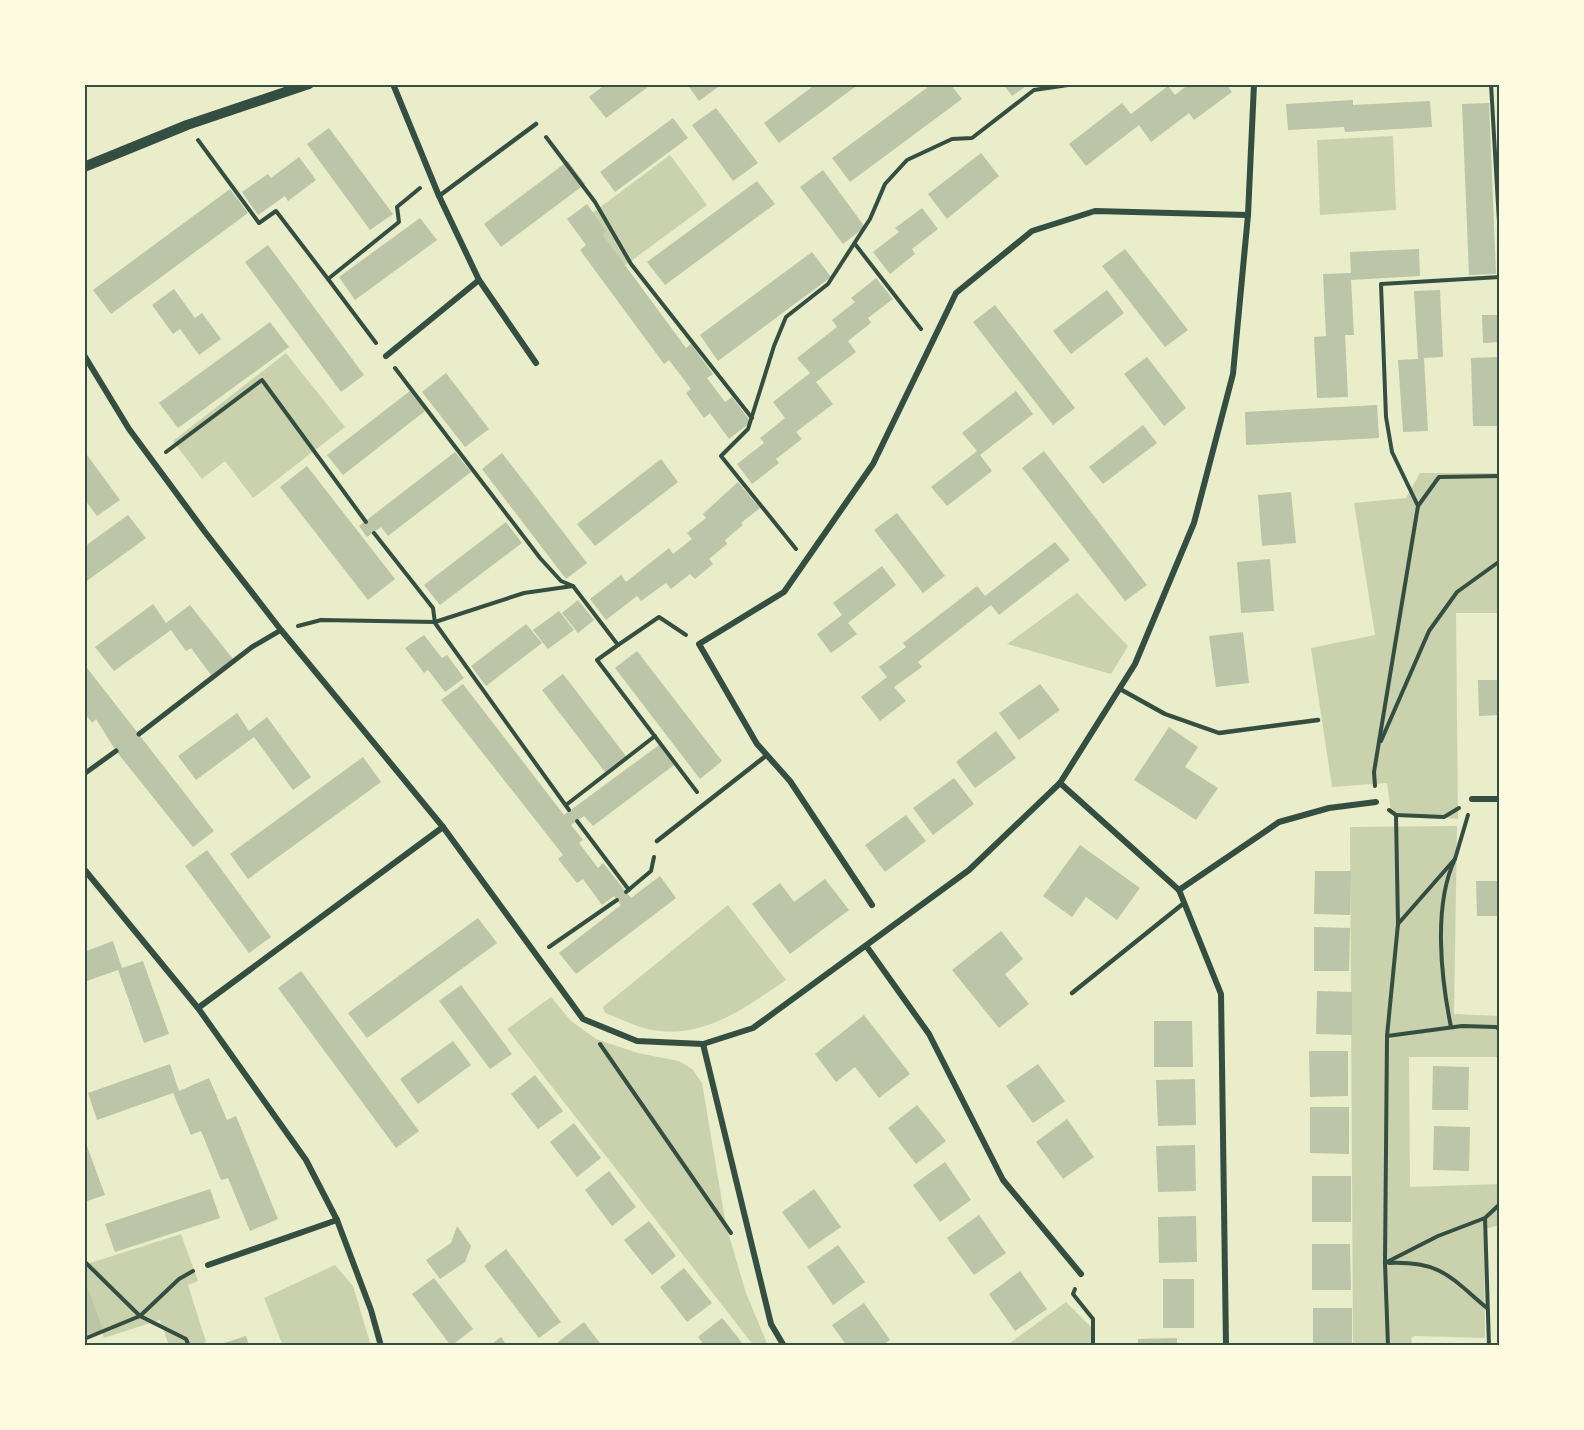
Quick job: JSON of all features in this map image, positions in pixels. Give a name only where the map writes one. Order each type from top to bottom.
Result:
[{"type":"street","points":[[84,167],[187,125],[309,84]]},
{"type":"street","points":[[393,84],[432,178],[479,280],[536,363]]},
{"type":"street","points":[[84,355],[129,429],[153,462],[281,630],[443,827],[583,1019],[637,1041],[703,1044],[753,1028],[969,870],[1060,783],[1136,664],[1194,523],[1233,374],[1248,215],[1254,85]]},
{"type":"street","points":[[873,905],[790,781],[757,744],[699,644],[784,592],[873,464],[956,293],[1032,231],[1095,211],[1248,215]]},
{"type":"street","points":[[386,356],[479,280]]},
{"type":"street","points":[[140,734],[252,647],[281,630]]},
{"type":"street","points":[[84,774],[116,751]]},
{"type":"street","points":[[1060,783],[1179,890],[1221,994],[1226,1346]]},
{"type":"street","points":[[1472,799],[1500,799]]},
{"type":"street","points":[[1179,890],[1279,822],[1329,808],[1376,802]]},
{"type":"street","points":[[198,1008],[443,827]]},
{"type":"street","points":[[84,869],[198,1008],[306,1160],[337,1220],[371,1310],[381,1346]]},
{"type":"street","points":[[867,946],[929,1034],[1003,1180],[1081,1274]]},
{"type":"street","points":[[703,1044],[771,1324],[784,1346]]},
{"type":"street","points":[[207,1265],[337,1220]]},
{"type":"lane","points":[[440,196],[537,124]]},
{"type":"lane","points":[[1120,689],[1165,714],[1219,733],[1318,720]]},
{"type":"lane","points":[[657,841],[766,755]]},
{"type":"lane","points":[[1072,993],[1184,903]]},
{"type":"path","points":[[805,561],[721,456],[748,429],[774,346],[786,317],[828,284],[855,244],[885,184],[907,160],[952,139],[972,138],[1034,90],[1075,84]]},
{"type":"path","points":[[1254,85],[1333,84]]},
{"type":"path","points":[[1491,84],[1500,239]]},
{"type":"path","points":[[537,124],[595,202],[631,264],[752,418]]},
{"type":"path","points":[[187,125],[259,223],[276,211],[540,558],[561,581],[573,586],[618,645]]},
{"type":"path","points":[[328,279],[399,222],[397,207],[432,178]]},
{"type":"path","points":[[855,244],[932,343]]},
{"type":"path","points":[[1418,506],[1392,452],[1386,417],[1381,284],[1500,278]]},
{"type":"path","points":[[153,462],[262,380],[366,522]]},
{"type":"path","points":[[1472,799],[1444,817],[1396,815],[1376,802],[1374,772],[1418,506],[1439,477],[1500,476]]},
{"type":"path","points":[[374,533],[432,608],[435,622],[570,810]]},
{"type":"path","points":[[1378,747],[1430,631],[1458,592],[1500,561]]},
{"type":"path","points":[[281,630],[321,620],[435,622],[524,593],[573,586]]},
{"type":"path","points":[[699,644],[659,617],[597,660],[705,803]]},
{"type":"path","points":[[566,805],[655,736]]},
{"type":"path","points":[[1451,1027],[1445,998],[1441,936],[1447,876],[1455,859],[1472,799]]},
{"type":"path","points":[[1388,1346],[1387,1036],[1398,924],[1396,815]]},
{"type":"path","points":[[577,820],[627,891],[651,871],[657,841]]},
{"type":"path","points":[[1398,924],[1455,859]]},
{"type":"path","points":[[537,956],[617,900]]},
{"type":"path","points":[[583,1019],[734,1236]]},
{"type":"path","points":[[1387,1036],[1451,1027],[1496,1027],[1500,1030]]},
{"type":"path","points":[[1387,1263],[1438,1236],[1485,1218],[1500,1204]]},
{"type":"path","points":[[1485,1218],[1489,1346]]},
{"type":"path","points":[[84,1261],[140,1316],[186,1339],[189,1346]]},
{"type":"path","points":[[1387,1263],[1412,1262],[1442,1270],[1487,1308]]},
{"type":"path","points":[[84,1339],[140,1316],[179,1279],[207,1265]]},
{"type":"path","points":[[1081,1274],[1073,1294],[1093,1319],[1093,1346]]},
{"type":"green space","points":[[1393,136],[1396,210],[1320,215],[1317,140]]},
{"type":"green space","points":[[670,155],[707,205],[623,267],[587,217]]},
{"type":"green space","points":[[286,353],[345,427],[253,498],[225,461],[202,479],[173,441]]},
{"type":"green space","points":[[1420,473],[1500,473],[1500,613],[1456,613],[1458,819],[1391,812],[1387,783],[1332,787],[1311,648],[1375,635],[1354,503],[1406,498]]},
{"type":"green space","points":[[1077,593],[1128,646],[1111,674],[1007,644]]},
{"type":"green space","points":[[1457,826],[1454,1014],[1500,1016],[1500,1057],[1409,1057],[1410,1187],[1500,1184],[1500,1225],[1484,1229],[1485,1338],[1415,1336],[1411,1338],[1413,1346],[1353,1346],[1350,827]]},
{"type":"green space","points":[[728,905],[786,980],[724,1019],[690,1030],[672,1032],[647,1029],[605,1013],[603,1007]]},
{"type":"green space","points":[[551,997],[571,1021],[596,1039],[638,1053],[679,1061],[692,1069],[702,1083],[726,1225],[746,1293],[768,1346],[754,1346],[507,1029]]},
{"type":"green space","points":[[181,1234],[198,1281],[188,1285],[206,1342],[194,1346],[169,1346],[160,1320],[104,1338],[84,1276],[84,1265]]},
{"type":"green space","points":[[335,1265],[353,1286],[371,1346],[283,1346],[264,1298]]},
{"type":"green space","points":[[1066,1302],[1092,1328],[1092,1346],[1006,1346]]},
{"type":"building","points":[[606,84],[652,84],[606,118],[589,97]]},
{"type":"building","points":[[687,84],[722,84],[699,101]]},
{"type":"building","points":[[816,84],[859,84],[779,143],[764,123]]},
{"type":"building","points":[[932,84],[950,84],[962,99],[850,182],[832,158]]},
{"type":"building","points":[[1003,84],[1029,84],[1012,96]]},
{"type":"building","points":[[1189,84],[1226,84],[1232,92],[1194,120],[1189,113],[1151,142],[1139,125],[1086,166],[1069,144],[1122,103],[1131,114],[1168,86],[1175,95]]},
{"type":"building","points":[[1353,100],[1353,105],[1430,101],[1432,127],[1345,132],[1344,127],[1288,130],[1286,104]]},
{"type":"building","points":[[1489,103],[1496,274],[1469,275],[1462,104]]},
{"type":"building","points":[[716,108],[758,163],[733,181],[692,125]]},
{"type":"building","points":[[673,118],[688,138],[615,192],[600,172]]},
{"type":"building","points":[[329,128],[393,214],[370,230],[307,144]]},
{"type":"building","points":[[981,153],[999,176],[947,219],[928,194]]},
{"type":"building","points":[[299,157],[316,180],[288,201],[285,196],[258,215],[242,192],[268,174],[271,178]]},
{"type":"building","points":[[568,161],[585,184],[501,247],[484,224]]},
{"type":"building","points":[[823,170],[865,227],[843,244],[800,187]]},
{"type":"building","points":[[757,181],[775,204],[665,285],[647,262]]},
{"type":"building","points":[[230,189],[248,213],[111,314],[93,290]]},
{"type":"building","points":[[587,204],[606,231],[602,234],[686,348],[691,344],[713,374],[707,378],[725,402],[732,397],[751,422],[729,439],[710,413],[704,418],[686,393],[691,389],[669,360],[664,364],[580,250],[586,245],[567,219]]},
{"type":"building","points":[[922,208],[938,229],[912,249],[915,254],[890,274],[873,252],[899,232],[895,228]]},
{"type":"building","points":[[420,218],[437,240],[355,300],[339,277]]},
{"type":"building","points":[[268,245],[364,375],[341,392],[245,262]]},
{"type":"building","points":[[1125,249],[1188,330],[1165,347],[1102,266]]},
{"type":"building","points":[[1419,249],[1420,276],[1351,280],[1354,335],[1345,335],[1348,397],[1317,398],[1314,337],[1326,336],[1323,274],[1351,273],[1350,252]]},
{"type":"building","points":[[812,252],[831,277],[718,361],[700,335]]},
{"type":"building","points":[[876,278],[893,299],[868,318],[871,323],[848,341],[856,352],[816,382],[833,404],[796,432],[802,439],[776,459],[779,463],[752,484],[737,464],[764,443],[760,438],[785,418],[773,402],[810,373],[797,358],[837,327],[832,320],[855,302],[851,298]]},
{"type":"building","points":[[174,289],[195,318],[202,313],[221,339],[199,355],[180,329],[173,334],[152,305]]},
{"type":"building","points":[[1107,290],[1124,313],[1071,354],[1053,331]]},
{"type":"building","points":[[1440,290],[1443,357],[1424,358],[1428,431],[1403,432],[1398,360],[1418,359],[1414,291]]},
{"type":"building","points":[[995,305],[1075,408],[1053,425],[973,322]]},
{"type":"building","points":[[1482,315],[1500,315],[1500,342],[1483,343]]},
{"type":"building","points":[[270,322],[289,347],[178,428],[159,403]]},
{"type":"building","points":[[1147,357],[1186,408],[1164,426],[1124,374]]},
{"type":"building","points":[[1500,357],[1500,426],[1473,426],[1471,358]]},
{"type":"building","points":[[446,373],[489,429],[465,447],[422,392]]},
{"type":"building","points":[[410,391],[425,411],[343,475],[327,455]]},
{"type":"building","points":[[1016,391],[1033,414],[980,455],[992,471],[947,506],[931,487],[977,451],[962,433]]},
{"type":"building","points":[[1377,405],[1379,438],[1246,445],[1245,412]]},
{"type":"building","points":[[1143,425],[1157,443],[1103,484],[1089,467]]},
{"type":"building","points":[[84,451],[120,500],[97,516],[84,499]]},
{"type":"building","points":[[1044,451],[1147,585],[1125,601],[1022,468]]},
{"type":"building","points":[[455,452],[471,472],[388,536],[381,527],[367,537],[359,526]]},
{"type":"building","points":[[502,453],[587,563],[566,579],[482,469]]},
{"type":"building","points":[[661,459],[678,482],[595,546],[577,524]]},
{"type":"building","points":[[307,466],[395,579],[368,600],[280,487]]},
{"type":"building","points":[[738,482],[760,508],[741,523],[743,525],[725,540],[727,544],[709,559],[713,564],[695,579],[690,574],[671,589],[666,583],[641,601],[637,596],[606,620],[590,599],[621,575],[626,582],[669,548],[673,554],[692,539],[687,533],[706,518],[703,514]]},
{"type":"building","points":[[1291,492],[1296,543],[1262,546],[1258,495]]},
{"type":"building","points":[[897,513],[945,576],[923,593],[874,530]]},
{"type":"building","points":[[128,515],[146,538],[84,583],[84,547]]},
{"type":"building","points":[[506,522],[522,543],[440,605],[424,585]]},
{"type":"building","points":[[1055,542],[1070,560],[999,615],[991,605],[918,662],[922,667],[894,687],[906,701],[880,721],[861,697],[887,677],[879,667],[906,647],[903,643],[977,586],[985,596]]},
{"type":"building","points":[[1270,559],[1274,611],[1241,613],[1237,562]]},
{"type":"building","points":[[882,566],[896,585],[848,623],[857,634],[831,653],[817,634],[842,615],[833,603]]},
{"type":"building","points":[[578,600],[594,620],[578,633],[562,613]]},
{"type":"building","points":[[153,604],[166,623],[190,605],[233,659],[211,675],[191,648],[186,651],[171,630],[114,671],[95,647]]},
{"type":"building","points":[[559,611],[574,630],[548,649],[533,630]]},
{"type":"building","points":[[526,624],[542,643],[486,686],[471,666]]},
{"type":"building","points":[[1243,632],[1249,683],[1216,687],[1209,636]]},
{"type":"building","points":[[424,635],[442,658],[447,655],[464,678],[445,692],[428,670],[424,673],[405,648]]},
{"type":"building","points":[[637,651],[722,761],[700,779],[615,668]]},
{"type":"building","points":[[84,664],[214,831],[193,847],[116,751],[96,719],[92,723],[84,712]]},
{"type":"building","points":[[563,674],[626,756],[605,772],[542,690]]},
{"type":"building","points":[[1478,680],[1500,680],[1500,715],[1479,716]]},
{"type":"building","points":[[463,684],[564,815],[659,745],[674,765],[593,826],[584,816],[571,825],[583,840],[579,843],[598,868],[603,863],[631,898],[660,876],[676,898],[576,974],[559,953],[621,905],[614,896],[602,905],[583,879],[577,883],[558,859],[563,855],[441,700]]},
{"type":"building","points":[[1040,684],[1060,710],[1019,740],[999,713]]},
{"type":"building","points":[[237,713],[249,731],[267,717],[311,777],[293,790],[254,737],[196,780],[178,756]]},
{"type":"building","points":[[1169,727],[1198,747],[1185,767],[1218,788],[1196,820],[1134,780]]},
{"type":"building","points":[[996,731],[1016,758],[975,788],[956,762]]},
{"type":"building","points":[[363,757],[381,782],[248,879],[230,854]]},
{"type":"building","points":[[954,778],[974,804],[933,835],[913,808]]},
{"type":"building","points":[[906,815],[926,841],[885,872],[865,845]]},
{"type":"building","points":[[1080,845],[1140,888],[1117,920],[1086,897],[1072,917],[1043,896]]},
{"type":"building","points":[[207,850],[271,937],[249,953],[185,866]]},
{"type":"building","points":[[1315,871],[1351,871],[1350,915],[1314,914]]},
{"type":"building","points":[[825,879],[849,910],[790,954],[752,904],[780,883],[794,902]]},
{"type":"building","points":[[1476,881],[1500,881],[1500,916],[1477,916]]},
{"type":"building","points":[[478,918],[497,943],[367,1038],[348,1013]]},
{"type":"building","points":[[1314,927],[1350,928],[1349,971],[1314,971]]},
{"type":"building","points":[[1001,931],[1023,959],[1005,974],[1029,1004],[999,1028],[952,970]]},
{"type":"building","points":[[113,941],[122,968],[143,961],[169,1034],[144,1043],[118,970],[84,982],[84,952]]},
{"type":"building","points":[[301,971],[419,1131],[396,1148],[278,988]]},
{"type":"building","points":[[461,985],[512,1054],[490,1069],[439,1001]]},
{"type":"building","points":[[1317,991],[1352,992],[1352,1035],[1316,1034]]},
{"type":"building","points":[[864,1015],[910,1074],[879,1098],[855,1067],[836,1082],[815,1054]]},
{"type":"building","points":[[1154,1021],[1192,1021],[1193,1067],[1154,1067]]},
{"type":"building","points":[[453,1041],[471,1065],[418,1104],[400,1079]]},
{"type":"building","points":[[1309,1051],[1348,1051],[1348,1096],[1310,1097]]},
{"type":"building","points":[[170,1064],[179,1091],[209,1078],[227,1120],[236,1116],[278,1219],[250,1231],[228,1178],[221,1180],[201,1131],[191,1135],[173,1093],[97,1120],[88,1093]]},
{"type":"building","points":[[1038,1064],[1065,1101],[1033,1123],[1006,1086]]},
{"type":"building","points":[[1433,1066],[1469,1067],[1468,1110],[1432,1110]]},
{"type":"building","points":[[535,1075],[563,1111],[538,1129],[511,1094]]},
{"type":"building","points":[[1195,1079],[1196,1125],[1158,1126],[1156,1080]]},
{"type":"building","points":[[917,1105],[946,1141],[916,1164],[888,1128]]},
{"type":"building","points":[[1310,1107],[1349,1107],[1349,1154],[1310,1153]]},
{"type":"building","points":[[1067,1119],[1094,1157],[1063,1179],[1036,1142]]},
{"type":"building","points":[[574,1123],[601,1158],[577,1177],[550,1142]]},
{"type":"building","points":[[1434,1126],[1470,1127],[1469,1171],[1433,1170]]},
{"type":"building","points":[[84,1138],[105,1195],[84,1202]]},
{"type":"building","points":[[1195,1145],[1196,1191],[1158,1192],[1156,1146]]},
{"type":"building","points":[[945,1162],[971,1200],[940,1222],[913,1185]]},
{"type":"building","points":[[609,1171],[636,1207],[612,1226],[585,1190]]},
{"type":"building","points":[[1312,1176],[1351,1176],[1351,1222],[1312,1222]]},
{"type":"building","points":[[210,1189],[220,1218],[115,1252],[105,1224]]},
{"type":"building","points":[[814,1189],[841,1227],[809,1249],[782,1212]]},
{"type":"building","points":[[979,1215],[1006,1253],[974,1275],[947,1238]]},
{"type":"building","points":[[1196,1216],[1197,1262],[1159,1263],[1158,1217]]},
{"type":"building","points":[[649,1221],[676,1256],[652,1275],[624,1240]]},
{"type":"building","points":[[457,1226],[471,1246],[465,1262],[440,1279],[426,1260],[451,1243]]},
{"type":"building","points":[[1312,1244],[1350,1244],[1351,1290],[1312,1290]]},
{"type":"building","points":[[838,1245],[865,1282],[833,1305],[807,1267]]},
{"type":"building","points":[[506,1249],[561,1322],[539,1338],[484,1266]]},
{"type":"building","points":[[684,1268],[712,1303],[687,1322],[660,1287]]},
{"type":"building","points":[[1020,1271],[1047,1309],[1015,1331],[989,1294]]},
{"type":"building","points":[[84,1277],[103,1330],[84,1336]]},
{"type":"building","points":[[434,1278],[473,1329],[451,1346],[412,1294]]},
{"type":"building","points":[[1163,1279],[1194,1279],[1194,1328],[1163,1328]]},
{"type":"building","points":[[864,1303],[890,1340],[882,1346],[847,1346],[832,1325]]},
{"type":"building","points":[[1313,1308],[1352,1308],[1352,1346],[1313,1346]]},
{"type":"building","points":[[722,1318],[744,1346],[705,1346],[698,1337]]},
{"type":"building","points":[[584,1322],[602,1346],[553,1346]]},
{"type":"building","points":[[246,1336],[249,1346],[215,1346]]},
{"type":"building","points":[[501,1337],[507,1346],[489,1346]]},
{"type":"building","points":[[1177,1338],[1177,1346],[1138,1346],[1138,1339]]}]
